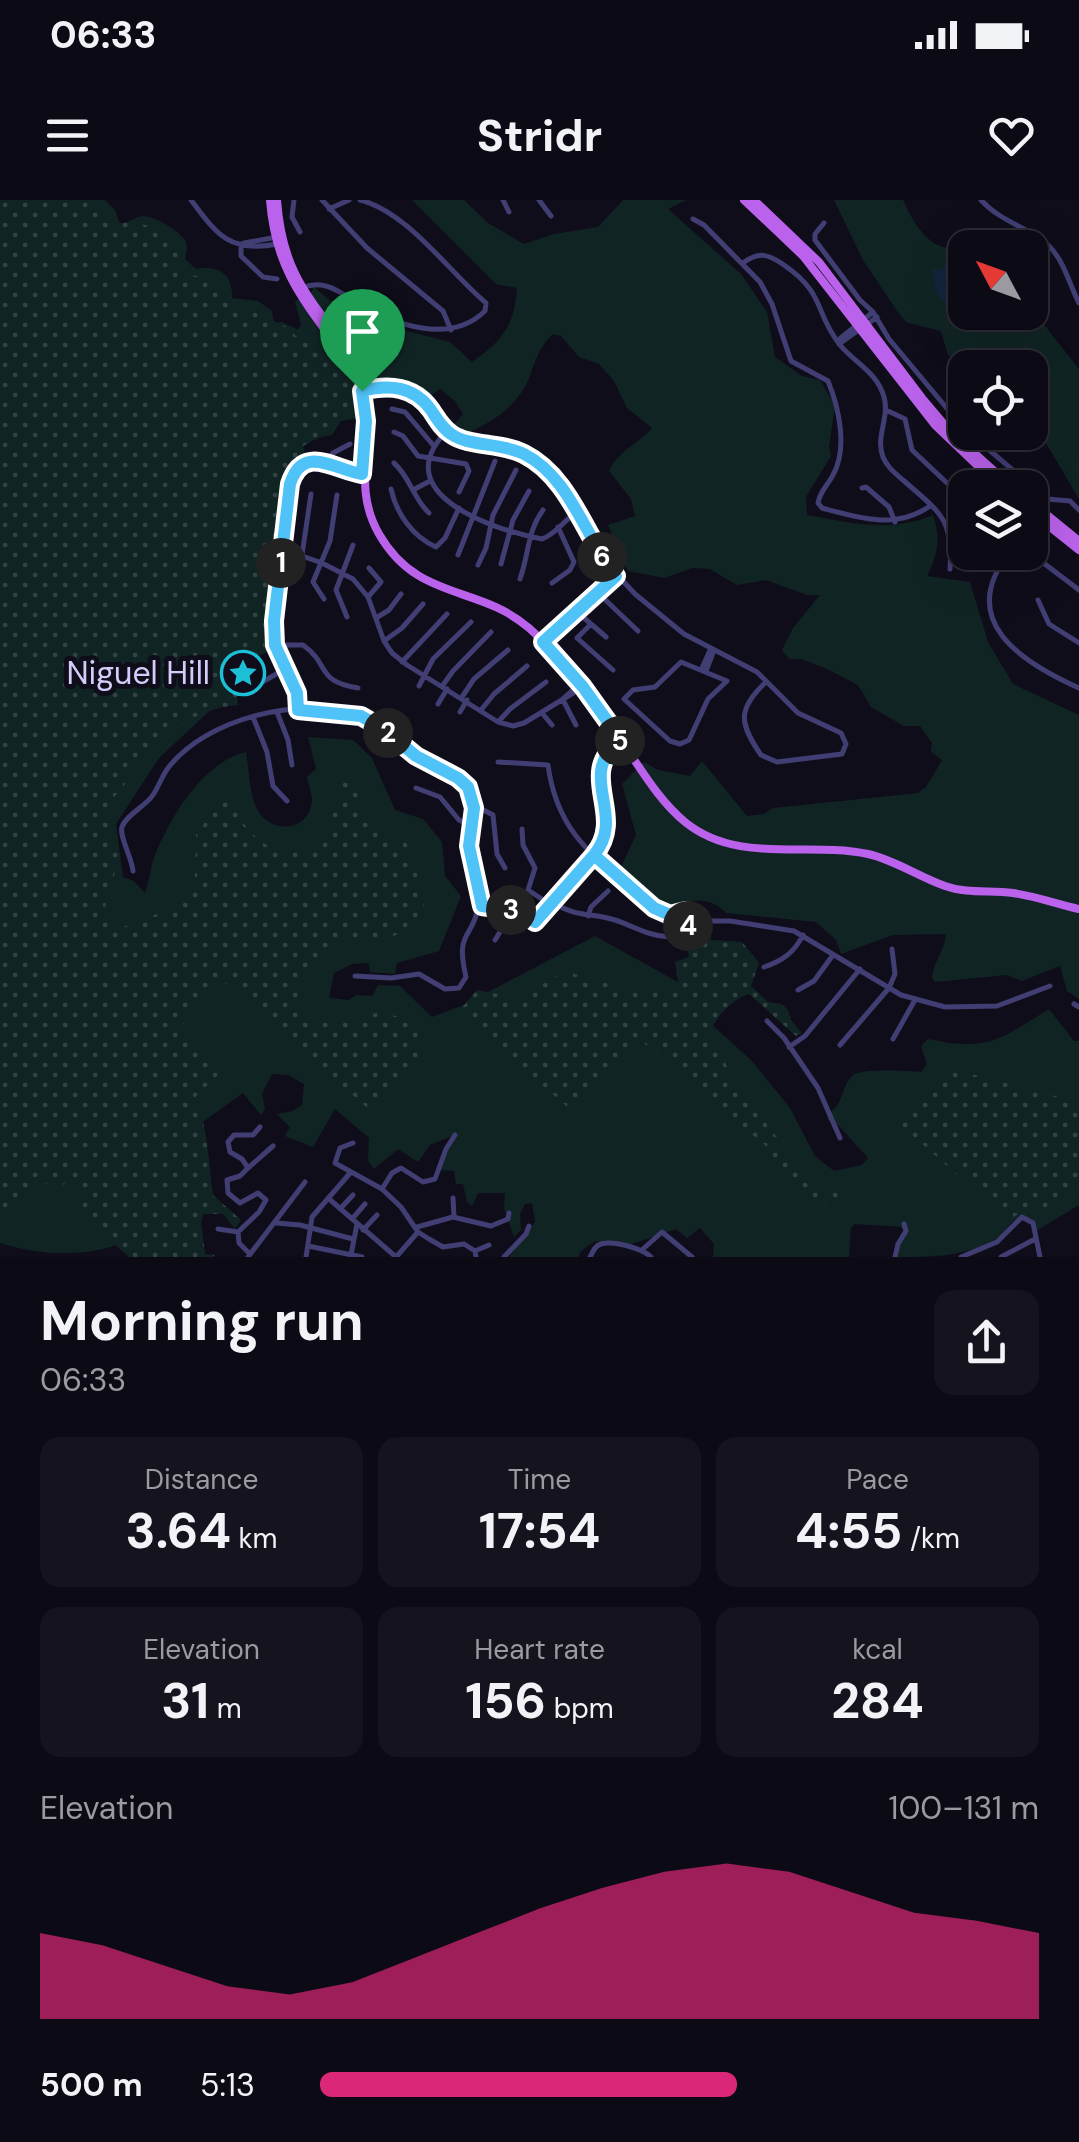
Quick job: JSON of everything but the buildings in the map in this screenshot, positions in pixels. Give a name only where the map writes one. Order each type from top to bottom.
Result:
[{"type":"main road","points":[[274,200],[278,240],[299,289],[344,352],[362,391],[366,421],[362,474],[371,518],[381,538],[402,564],[437,587],[505,612],[543,642],[582,686],[672,809],[693,828],[716,840],[748,848],[866,854],[947,887],[1015,894],[1079,909]]},
{"type":"main road","points":[[744,200],[794,246],[950,431],[993,470]]},
{"type":"main road","points":[[754,200],[808,250],[935,425],[982,470]]},
{"type":"main road","points":[[1048,517],[1079,545]]},
{"type":"main road","points":[[1048,525],[1079,545]]},
{"type":"street","points":[[191,200],[216,232],[240,244],[278,240]]},
{"type":"street","points":[[294,200],[292,217],[300,232]]},
{"type":"street","points":[[322,200],[385,264],[443,311],[451,330]]},
{"type":"street","points":[[329,209],[348,200]]},
{"type":"street","points":[[299,289],[312,284],[330,286],[385,316],[428,329],[451,330],[471,322],[487,307],[428,245],[381,210],[360,200]]},
{"type":"street","points":[[503,200],[509,212]]},
{"type":"street","points":[[539,200],[551,216]]},
{"type":"street","points":[[980,200],[1006,222],[1049,246],[1061,262],[1079,303]]},
{"type":"street","points":[[693,218],[760,282],[772,304],[790,360],[828,381],[836,401],[840,460],[820,493],[818,503],[822,508],[895,522],[917,516],[930,506]]},
{"type":"street","points":[[824,223],[815,234],[816,240],[860,300],[875,314],[888,339],[948,410]]},
{"type":"street","points":[[240,244],[240,256],[264,276],[277,279]]},
{"type":"street","points":[[743,263],[755,255],[766,254],[812,288],[838,342],[875,378],[883,392],[888,411],[880,441],[881,454],[948,526]]},
{"type":"street","points":[[838,342],[875,314]]},
{"type":"street","points":[[362,391],[388,386],[406,390],[427,405],[447,431],[461,440],[495,443],[527,455],[556,479],[616,576],[668,622],[747,665],[766,682],[798,713],[841,732],[846,744],[842,754],[778,762],[765,759],[745,726],[743,710],[766,682]]},
{"type":"street","points":[[392,410],[405,412],[434,444]]},
{"type":"street","points":[[888,411],[905,419],[912,450],[948,484]]},
{"type":"street","points":[[447,431],[428,456],[430,481],[459,508],[510,530],[547,538],[576,512]]},
{"type":"street","points":[[394,432],[402,436],[413,452],[466,464],[469,471],[459,492]]},
{"type":"street","points":[[327,462],[350,444]]},
{"type":"street","points":[[989,450],[1047,499],[1070,501],[1079,510]]},
{"type":"street","points":[[298,710],[297,693],[271,635],[291,478],[308,463],[327,462],[362,474]]},
{"type":"street","points":[[458,555],[495,462]]},
{"type":"street","points":[[394,463],[406,473],[428,514]]},
{"type":"street","points":[[478,564],[491,523],[516,470]]},
{"type":"street","points":[[412,490],[430,481]]},
{"type":"street","points":[[862,488],[866,487],[889,507],[895,522]]},
{"type":"street","points":[[391,489],[408,525],[431,545],[441,544],[459,508]]},
{"type":"street","points":[[501,564],[510,530],[529,492]]},
{"type":"street","points":[[302,556],[311,494]]},
{"type":"street","points":[[324,599],[313,582],[330,542],[336,496]]},
{"type":"street","points":[[520,578],[527,559],[528,536],[543,510]]},
{"type":"street","points":[[552,583],[570,570],[574,562],[558,527]]},
{"type":"street","points":[[347,617],[336,590],[353,545]]},
{"type":"street","points":[[282,549],[342,572],[358,584],[368,597],[384,641],[402,662],[498,722],[516,726],[582,686]]},
{"type":"street","points":[[1048,566],[1079,590]]},
{"type":"street","points":[[368,597],[381,582],[370,568]]},
{"type":"street","points":[[996,570],[989,591],[997,629],[1025,660],[1079,688]]},
{"type":"street","points":[[543,642],[616,576]]},
{"type":"street","points":[[597,592],[638,631]]},
{"type":"street","points":[[376,618],[389,610],[401,594]]},
{"type":"street","points":[[1038,600],[1049,624],[1079,643]]},
{"type":"street","points":[[384,641],[424,604]]},
{"type":"street","points":[[576,610],[606,637]]},
{"type":"street","points":[[402,662],[447,614]]},
{"type":"street","points":[[419,686],[433,659],[471,622]]},
{"type":"street","points":[[590,625],[577,638],[614,670]]},
{"type":"street","points":[[438,704],[452,671],[491,632]]},
{"type":"street","points":[[275,645],[303,645],[330,680],[358,688]]},
{"type":"street","points":[[703,670],[712,649]]},
{"type":"street","points":[[460,712],[474,679],[508,650]]},
{"type":"street","points":[[681,662],[703,670],[727,681],[708,700],[689,740],[680,744],[670,741],[626,703],[626,696],[634,690],[655,687],[681,662]]},
{"type":"street","points":[[482,710],[494,694],[527,666]]},
{"type":"street","points":[[256,685],[287,668]]},
{"type":"street","points":[[498,722],[510,708],[546,682]]},
{"type":"street","points":[[562,700],[576,725]]},
{"type":"street","points":[[133,871],[122,825],[152,797],[168,768],[195,743],[224,726],[276,712],[298,710],[361,716],[468,787],[474,804],[469,846],[479,903],[460,948],[466,977],[459,988],[446,989],[419,974],[391,978],[355,976]]},
{"type":"street","points":[[276,712],[288,740],[292,765]]},
{"type":"street","points":[[542,713],[552,725]]},
{"type":"street","points":[[253,717],[267,752],[273,786],[287,801]]},
{"type":"street","points":[[479,903],[511,910],[526,921],[533,921],[594,855],[608,827],[600,771],[605,755],[621,740]]},
{"type":"street","points":[[498,762],[548,765],[552,791],[569,831],[654,908],[670,915],[683,928],[695,921],[761,925],[803,936],[890,988],[945,1007],[985,1009],[1050,986]]},
{"type":"street","points":[[416,788],[440,797],[459,820],[472,826]]},
{"type":"street","points":[[474,804],[492,815],[497,854],[505,868]]},
{"type":"street","points":[[522,829],[535,868],[528,890],[570,913],[621,922],[647,936],[669,937]]},
{"type":"street","points":[[588,916],[590,907],[608,891]]},
{"type":"street","points":[[495,940],[511,910]]},
{"type":"street","points":[[670,915],[686,911],[695,921]]},
{"type":"street","points":[[764,967],[780,962],[796,949],[803,936]]},
{"type":"street","points":[[840,1045],[890,988],[895,974],[892,949]]},
{"type":"street","points":[[798,990],[814,981],[833,955]]},
{"type":"street","points":[[789,1047],[805,1036],[860,969]]},
{"type":"street","points":[[893,1039],[916,1000]]},
{"type":"street","points":[[768,1021],[818,1088],[840,1138]]},
{"type":"street","points":[[248,1168],[229,1150],[228,1142],[234,1135],[253,1135],[260,1128]]},
{"type":"street","points":[[382,1189],[401,1168],[424,1182],[435,1178],[454,1135]]},
{"type":"street","points":[[353,1143],[340,1148],[334,1160],[382,1189],[418,1230],[443,1246],[462,1244],[476,1254],[489,1245]]},
{"type":"street","points":[[272,1146],[240,1176],[228,1179],[226,1189],[240,1203],[258,1194],[266,1200],[238,1232],[239,1244],[250,1256],[305,1182]]},
{"type":"street","points":[[306,1257],[312,1217],[350,1172]]},
{"type":"street","points":[[340,1209],[353,1195]]},
{"type":"street","points":[[328,1198],[396,1257],[418,1230],[454,1217],[491,1226],[508,1219],[509,1213]]},
{"type":"street","points":[[453,1198],[454,1217]]},
{"type":"street","points":[[351,1256],[354,1221],[365,1204]]},
{"type":"street","points":[[363,1230],[377,1215]]},
{"type":"street","points":[[961,1257],[997,1242],[1022,1218],[1033,1223],[1040,1257]]},
{"type":"street","points":[[276,1223],[353,1239]]},
{"type":"street","points":[[895,1257],[906,1231],[904,1224]]},
{"type":"street","points":[[504,1257],[530,1226]]},
{"type":"street","points":[[218,1229],[238,1232]]},
{"type":"street","points":[[642,1249],[662,1232],[692,1257]]},
{"type":"street","points":[[1001,1257],[1035,1239]]},
{"type":"street","points":[[590,1257],[600,1244],[642,1249],[652,1257]]},
{"type":"street","points":[[308,1246],[362,1257]]},
{"type":"street","points":[[627,1257],[628,1248]]},
{"type":"green space","points":[[0,200],[105,200],[115,210],[120,225],[144,216],[174,229],[186,242],[185,259],[196,269],[211,268],[223,273],[230,283],[232,298],[258,301],[272,311],[274,324],[282,322],[298,330],[301,325],[295,301],[310,295],[314,287],[348,316],[450,342],[472,362],[505,331],[517,288],[496,284],[412,200],[464,200],[488,223],[524,244],[554,234],[598,227],[623,200],[686,200],[668,209],[741,274],[767,312],[775,357],[802,376],[820,380],[835,406],[831,456],[806,497],[807,515],[886,525],[933,515],[937,546],[927,576],[970,582],[988,642],[1013,684],[1079,715],[1079,999],[1067,991],[1060,966],[1022,981],[1007,975],[935,982],[933,971],[946,934],[893,935],[841,954],[836,940],[816,922],[726,913],[705,901],[666,906],[620,869],[636,835],[622,784],[644,762],[658,770],[690,776],[702,761],[747,816],[764,814],[773,808],[918,793],[942,760],[931,752],[932,743],[920,726],[904,726],[871,707],[858,685],[825,668],[789,659],[782,650],[793,628],[820,595],[807,595],[766,580],[737,585],[710,569],[693,568],[664,578],[628,571],[608,525],[635,516],[631,499],[609,471],[652,428],[627,408],[614,381],[599,364],[579,357],[561,336],[553,334],[541,349],[519,396],[504,412],[475,430],[465,434],[452,427],[463,414],[440,389],[429,397],[403,382],[371,380],[357,418],[341,421],[332,435],[310,442],[293,458],[218,703],[159,758],[116,824],[123,877],[134,881],[145,893],[155,855],[179,808],[203,779],[230,758],[246,752],[256,807],[270,822],[288,826],[297,824],[310,811],[307,777],[316,769],[308,737],[353,740],[372,758],[395,810],[423,819],[442,842],[445,876],[461,896],[439,951],[397,963],[395,974],[370,972],[369,963],[352,964],[334,973],[329,998],[349,1000],[356,995],[372,996],[378,985],[400,986],[432,1017],[461,1006],[595,936],[692,990],[696,1010],[753,1062],[790,1108],[815,1156],[834,1171],[862,1165],[868,1158],[838,1125],[828,1120],[827,1114],[837,1106],[852,1076],[874,1071],[921,1072],[927,1064],[921,1046],[928,1039],[966,1044],[993,1040],[1049,1009],[1074,1041],[1079,1041],[1079,1205],[1036,1231],[1032,1219],[1020,1218],[983,1246],[933,1256],[894,1257],[904,1230],[901,1227],[855,1224],[851,1228],[849,1257],[713,1257],[714,1244],[700,1228],[687,1238],[676,1229],[626,1246],[595,1241],[578,1257],[509,1257],[535,1222],[532,1203],[525,1204],[520,1214],[521,1230],[514,1237],[504,1208],[505,1193],[478,1193],[472,1206],[467,1202],[463,1184],[456,1184],[454,1171],[439,1170],[452,1136],[430,1145],[418,1162],[398,1149],[374,1169],[368,1161],[369,1138],[335,1109],[313,1147],[285,1136],[290,1127],[277,1114],[302,1105],[304,1084],[288,1075],[272,1074],[262,1094],[265,1109],[261,1115],[243,1093],[200,1124],[204,1212],[192,1257],[116,1245],[60,1253],[0,1243]]},
{"type":"green space","points":[[0,200],[97,200],[119,223],[137,223],[159,231],[180,248],[181,264],[194,276],[207,274],[222,285],[231,302],[289,328],[301,342],[321,344],[349,386],[354,386],[358,409],[303,446],[306,460],[295,467],[286,481],[272,616],[266,631],[269,651],[245,663],[235,675],[238,705],[216,709],[180,726],[151,753],[110,802],[111,837],[120,860],[106,896],[105,916],[118,929],[165,911],[195,878],[196,835],[223,797],[232,800],[244,824],[264,843],[288,851],[315,844],[338,802],[339,773],[347,771],[374,827],[410,848],[425,918],[394,936],[339,941],[302,970],[298,1002],[315,1020],[334,1022],[382,1012],[418,1023],[424,1033],[418,1045],[424,1052],[372,1112],[222,980],[177,1031],[221,1072],[194,1098],[205,1132],[213,1195],[241,1220],[235,1229],[223,1214],[200,1214],[205,1254],[213,1257],[129,1257],[73,1207],[82,1195],[67,1181],[56,1192],[37,1176],[0,1218]]},
{"type":"green space","points":[[834,200],[903,200],[922,233],[948,248],[948,330],[1048,330],[1079,369],[1079,499],[1048,446],[1048,350],[948,350],[948,355],[941,331],[906,322],[863,260]]},
{"type":"green space","points":[[647,906],[679,932],[710,926],[711,940],[742,942],[759,963],[751,986],[768,1002],[788,1010],[802,1033],[796,1036],[749,994],[720,1015],[711,1035],[732,1081],[741,1091],[758,1098],[767,1125],[780,1140],[800,1178],[815,1188],[842,1192],[830,1205],[794,1190],[767,1147],[637,1037],[572,1111],[458,1012],[477,990],[520,998],[565,971],[633,991],[673,994],[679,988],[675,962],[689,957],[687,940]]},
{"type":"green space","points":[[945,1067],[1063,1098],[1079,1107],[1079,1189],[1053,1207],[1039,1212],[1024,1210],[1009,1220],[897,1122]]},
{"type":"water","points":[[948,261],[948,304],[937,293],[932,269],[942,271]]},
{"type":"place","name":"Niguel Hill","points":[[243,673]]},
{"type":"route","points":[[362,391],[366,421],[362,474],[316,461],[301,467],[291,478],[274,628],[275,645],[297,693],[298,710],[361,716],[468,787],[474,808],[469,846],[482,906],[522,912],[535,922],[594,855],[654,908],[670,915],[686,911],[690,916],[688,926],[683,928],[670,915],[654,908],[612,870],[594,855],[608,827],[600,780],[602,762],[621,740],[583,687],[543,642],[616,576],[562,488],[537,462],[502,445],[454,437],[427,405],[406,390],[388,386],[362,391]]}]
